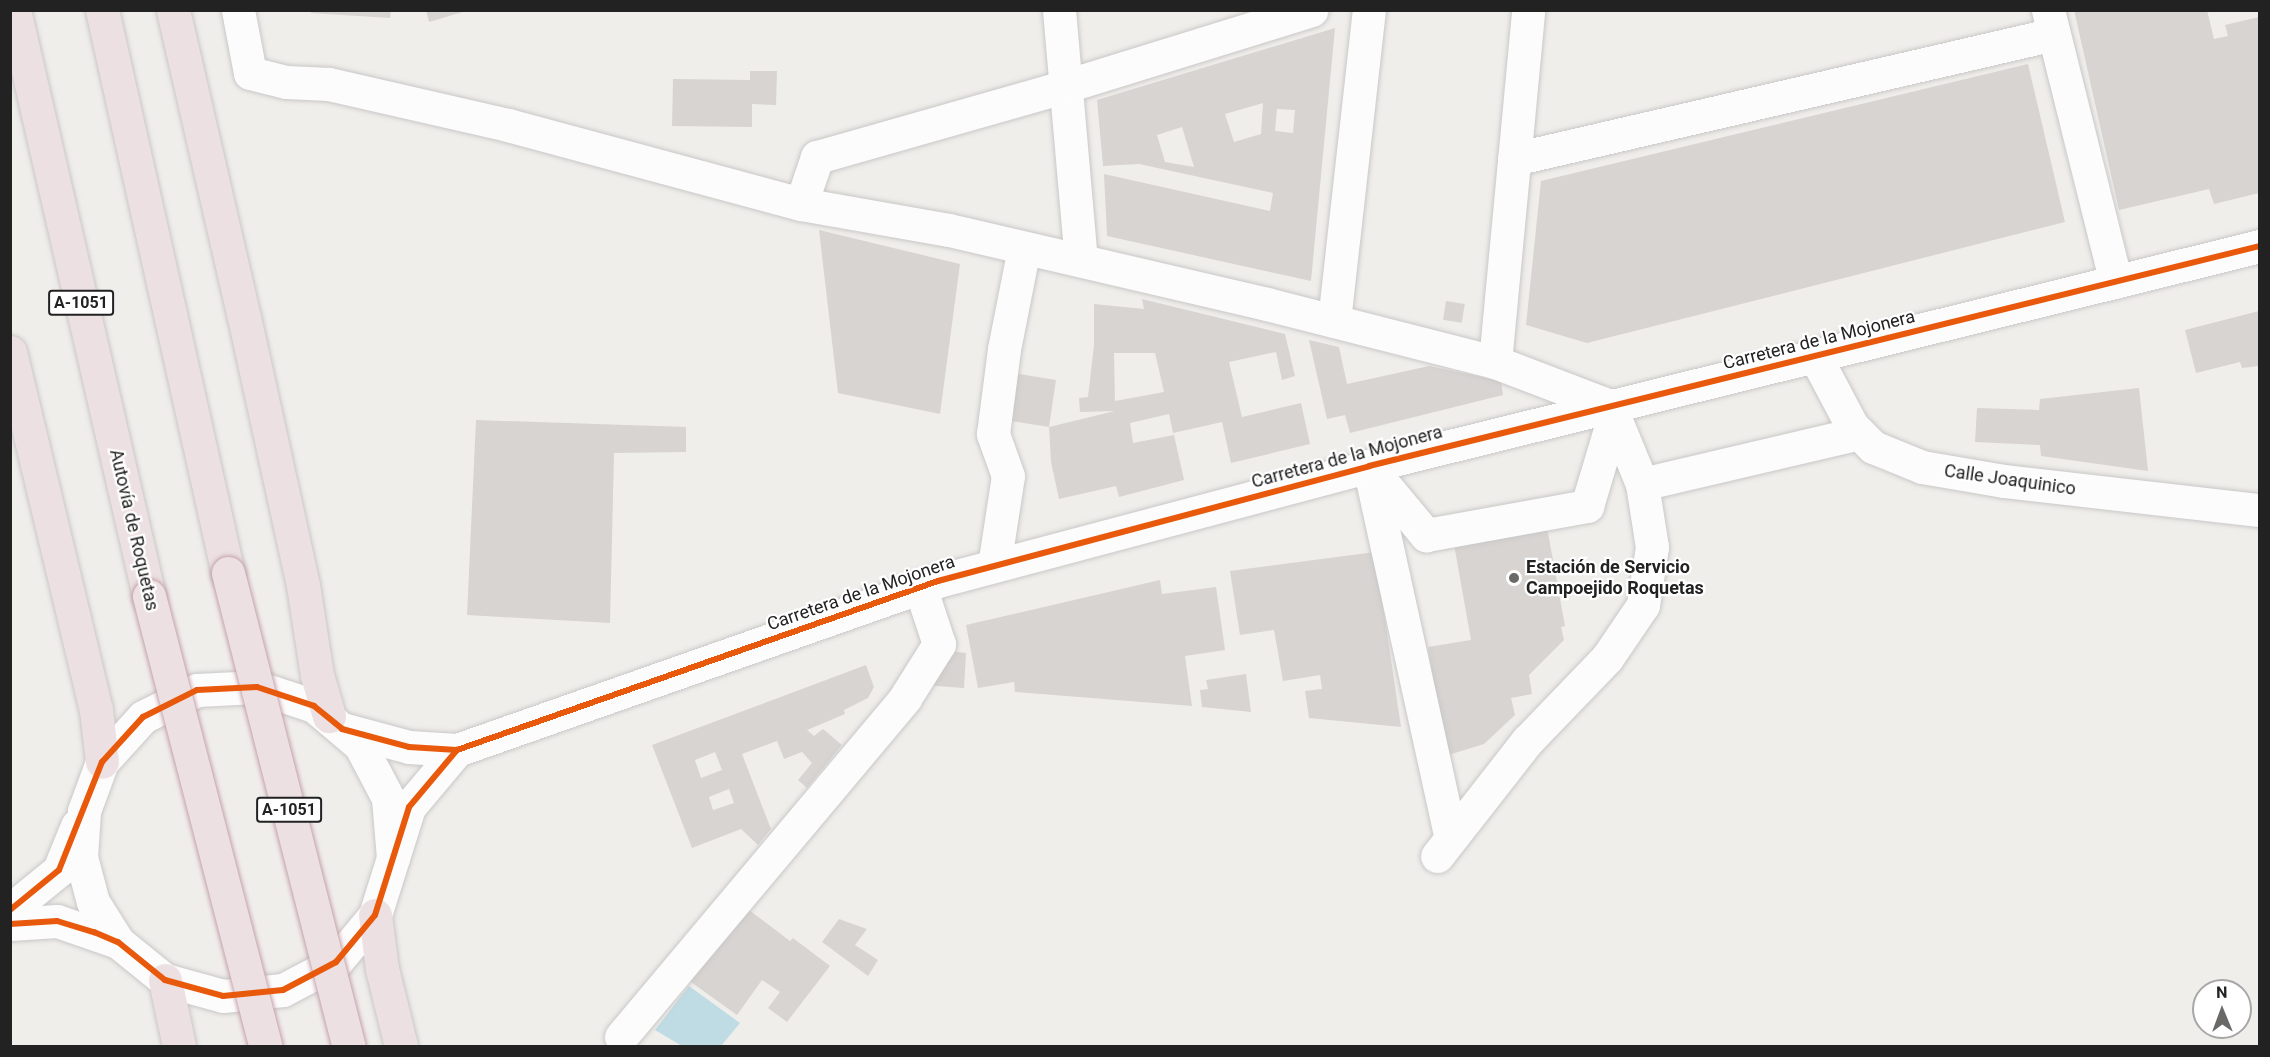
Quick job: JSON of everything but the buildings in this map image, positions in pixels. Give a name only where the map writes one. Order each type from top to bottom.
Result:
[{"type":"highway","name":"Autovía de Roquetas","points":[[14,10],[148,596],[265,1047]]},
{"type":"highway","name":"A-1051","points":[[102,10],[228,573],[349,1047]]},
{"type":"highway","points":[[172,10],[303,585],[317,675],[335,723]]},
{"type":"highway","points":[[10,352],[96,710],[102,762]]},
{"type":"highway","points":[[375,915],[382,969],[401,1047]]},
{"type":"highway","points":[[165,980],[179,1047]]},
{"type":"street","points":[[238,10],[250,73],[286,82],[329,84],[508,125],[801,204],[949,230],[1335,321],[1495,362],[1612,411],[1642,484],[1652,547],[1643,605],[1607,658],[1527,741],[1444,847],[1369,466]]},
{"type":"street","points":[[1059,10],[1081,260]]},
{"type":"street","points":[[801,204],[817,157],[1066,86],[1312,10]]},
{"type":"street","points":[[1335,321],[1369,10]]},
{"type":"street","points":[[1495,362],[1528,10]]},
{"type":"street","points":[[1514,159],[2051,22],[2116,282]]},
{"type":"street","name":"Carretera de la Mojonera","points":[[335,723],[409,747],[457,750],[920,587],[994,566],[1369,466],[1612,411],[1815,356],[2259,246]]},
{"type":"street","points":[[994,566],[1008,476],[993,434],[1005,349],[1024,248]]},
{"type":"street","name":"Calle Joaquinico","points":[[1815,356],[1839,405],[1859,434],[1873,447],[1922,467],[2004,481],[2259,510]]},
{"type":"street","points":[[1369,466],[1426,535],[1587,507],[1612,411]]},
{"type":"street","points":[[1642,484],[1859,434]]},
{"type":"street","points":[[621,1037],[905,698],[939,644],[920,587]]},
{"type":"street","points":[[10,910],[58,870],[84,811],[102,762],[143,717],[197,690],[257,687],[314,706],[335,723],[360,745],[388,798],[393,858]]},
{"type":"street","points":[[84,811],[81,856],[93,902],[118,942],[165,980],[223,996],[283,990],[336,962],[375,915],[409,807],[457,750]]},
{"type":"street","points":[[10,924],[57,921],[118,942]]},
{"type":"water","points":[[689,986],[740,1023],[721,1046],[682,1046],[655,1030]]},
{"type":"cycle path","points":[[10,910],[59,870],[102,762],[143,717],[197,690],[257,687],[314,706],[342,729],[409,747],[457,750],[938,581],[1369,466],[2260,246]]},
{"type":"cycle path","points":[[10,924],[57,921],[94,932],[118,942],[165,980],[223,996],[283,990],[336,962],[375,915],[409,807],[457,750]]},
{"type":"place","name":"Estación de Servicio Campoejido Roquetas","points":[[1514,578]]}]
